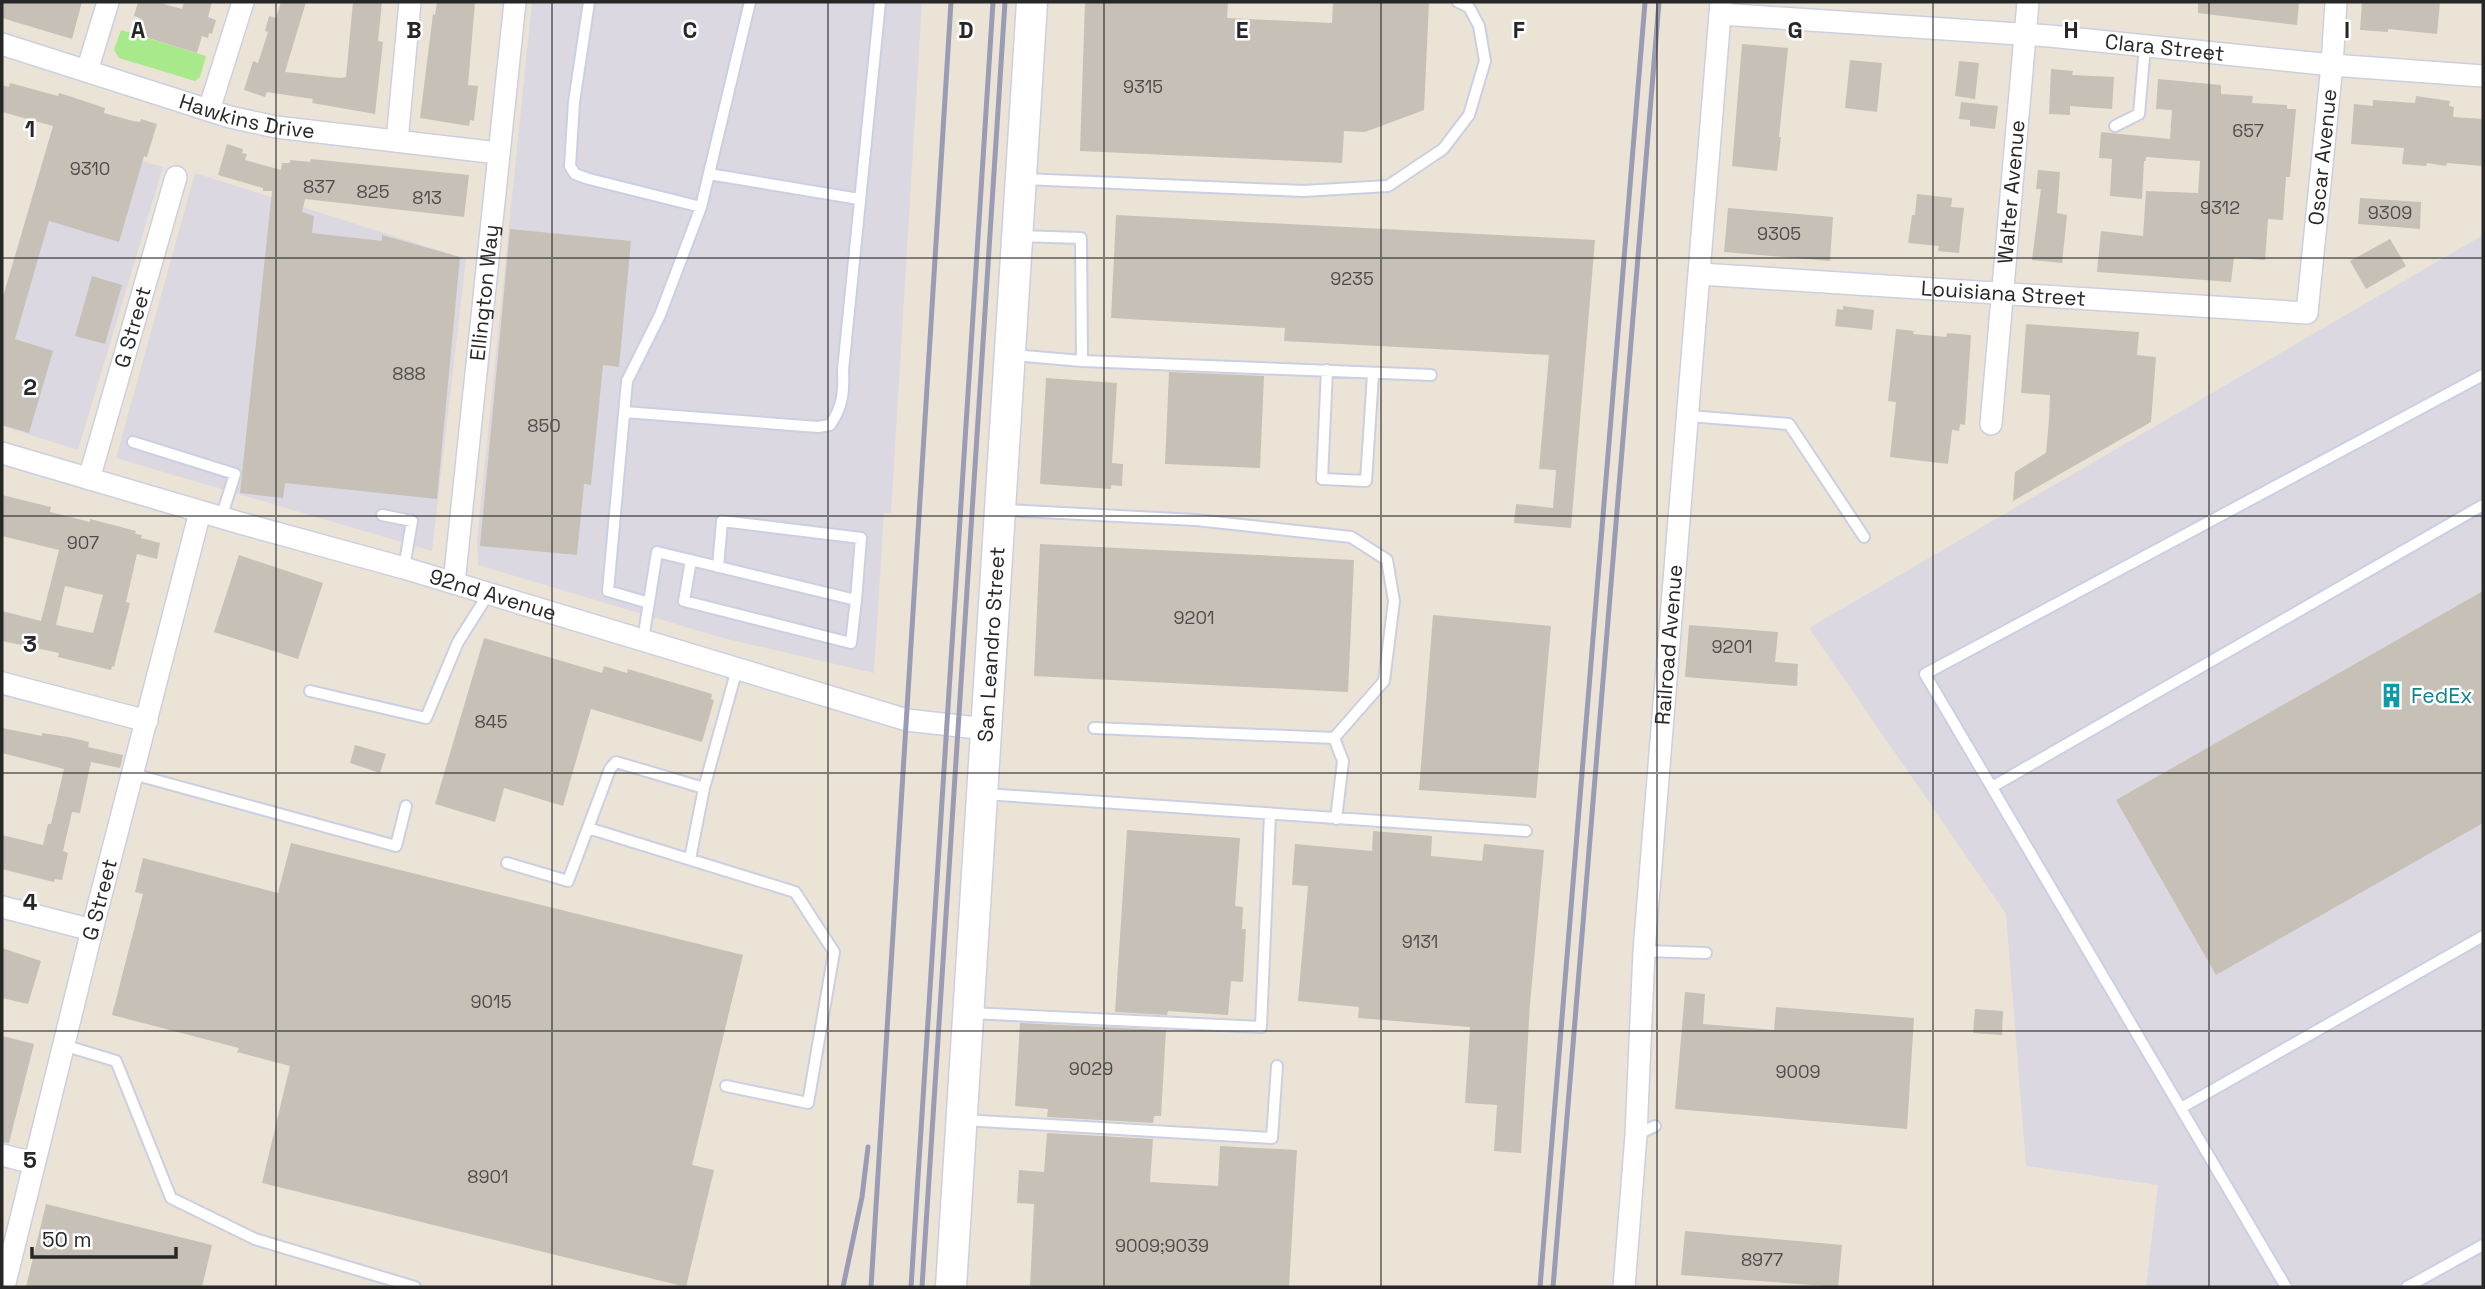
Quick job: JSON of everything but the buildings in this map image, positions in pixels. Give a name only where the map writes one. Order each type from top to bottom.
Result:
[{"type":"main road","name":"San Leandro Street","points":[[951,1287],[1032,2]]},
{"type":"street","points":[[87,71],[108,2]]},
{"type":"street","points":[[209,110],[243,2]]},
{"type":"street","points":[[397,141],[410,2]]},
{"type":"street","name":"Ellington Way","points":[[454,583],[515,2]]},
{"type":"street","name":"Walter Avenue","points":[[1992,424],[2028,2]]},
{"type":"street","name":"Oscar Avenue","points":[[2307,313],[2336,2]]},
{"type":"street","name":"Clara Street","points":[[1721,8],[2025,34],[2332,65],[2483,76]]},
{"type":"street","name":"Railroad Avenue","points":[[1624,1287],[1646,1130],[1644,951],[1721,8]]},
{"type":"street","name":"Hawkins Drive","points":[[2,44],[209,110],[276,127],[498,153]]},
{"type":"street","name":"G Street","points":[[89,479],[176,177]]},
{"type":"street","name":"Louisiana Street","points":[[1700,274],[2307,313]]},
{"type":"street","name":"92nd Avenue","points":[[2,453],[489,593],[907,720],[986,729]]},
{"type":"street","name":"G Street","points":[[4,1287],[33,1163],[200,512]]},
{"type":"street","points":[[2,683],[146,721]]},
{"type":"street","points":[[2,907],[92,930]]},
{"type":"street","points":[[2,1155],[33,1163]]},
{"type":"lane","points":[[589,2],[574,102],[570,166],[575,174],[589,179],[701,207]]},
{"type":"lane","points":[[649,603],[608,591],[628,381],[660,314],[701,207],[750,2]]},
{"type":"lane","points":[[625,412],[817,427],[830,425],[844,398],[844,370],[859,199],[880,2]]},
{"type":"lane","points":[[1021,179],[1303,191],[1388,186],[1443,149],[1469,115],[1485,61],[1479,26],[1469,7],[1458,2]]},
{"type":"lane","points":[[2115,127],[2139,114],[2145,46]]},
{"type":"lane","points":[[709,174],[859,199]]},
{"type":"lane","points":[[1018,236],[1082,237],[1082,361]]},
{"type":"lane","points":[[1010,355],[1082,361],[1431,375]]},
{"type":"lane","points":[[1327,370],[1322,479],[1366,481],[1373,374]]},
{"type":"lane","points":[[2286,1287],[1925,674],[2483,375]]},
{"type":"lane","points":[[1689,415],[1789,424],[1864,537]]},
{"type":"lane","points":[[133,442],[235,474],[221,518]]},
{"type":"lane","points":[[1992,787],[2483,505]]},
{"type":"lane","points":[[1001,509],[1196,520],[1351,537],[1387,560],[1394,600],[1384,681],[1334,738]]},
{"type":"lane","points":[[382,515],[412,521],[404,568]]},
{"type":"lane","points":[[691,560],[684,601],[851,643],[861,538],[722,522],[718,567]]},
{"type":"lane","points":[[643,640],[657,552],[856,600]]},
{"type":"lane","points":[[310,691],[426,718],[458,642],[489,593]]},
{"type":"lane","points":[[690,859],[704,788],[737,669]]},
{"type":"lane","points":[[1094,728],[1334,738]]},
{"type":"lane","points":[[1334,738],[1343,761],[1336,819]]},
{"type":"lane","points":[[507,863],[568,881],[610,769],[616,762],[704,788]]},
{"type":"lane","points":[[133,774],[396,846],[406,806]]},
{"type":"lane","points":[[982,793],[1526,831]]},
{"type":"lane","points":[[968,1013],[1261,1027],[1270,814]]},
{"type":"lane","points":[[588,828],[795,892],[834,952],[808,1103],[726,1086]]},
{"type":"lane","points":[[2181,1108],[2483,936]]},
{"type":"lane","points":[[1644,951],[1706,953]]},
{"type":"lane","points":[[63,1045],[116,1060],[171,1198],[255,1239],[415,1287]]},
{"type":"lane","points":[[961,1120],[1272,1138],[1278,1066]]},
{"type":"lane","points":[[2407,1287],[2483,1245]]},
{"type":"shaded area","points":[[532,2],[922,2],[891,513],[884,513],[874,673],[723,638],[478,565],[477,539]]},
{"type":"shaded area","points":[[51,134],[163,167],[78,450],[2,426],[2,298]]},
{"type":"shaded area","points":[[195,173],[466,259],[432,551],[116,458]]},
{"type":"shaded area","points":[[2483,235],[2483,1286],[2146,1287],[2158,1185],[2026,1166],[2006,914],[1809,628]]},
{"type":"green space","points":[[121,30],[206,56],[200,77],[195,81],[119,58],[114,50]]},
{"type":"railway","points":[[871,1287],[951,2]]},
{"type":"railway","points":[[911,1287],[993,2]]},
{"type":"railway","points":[[922,1287],[1005,2]]},
{"type":"railway","points":[[1540,1287],[1645,2]]},
{"type":"railway","points":[[1553,1287],[1659,2]]},
{"type":"railway","points":[[843,1287],[862,1197],[868,1147]]},
{"type":"place","name":"FedEx","points":[[2391,696]]}]
